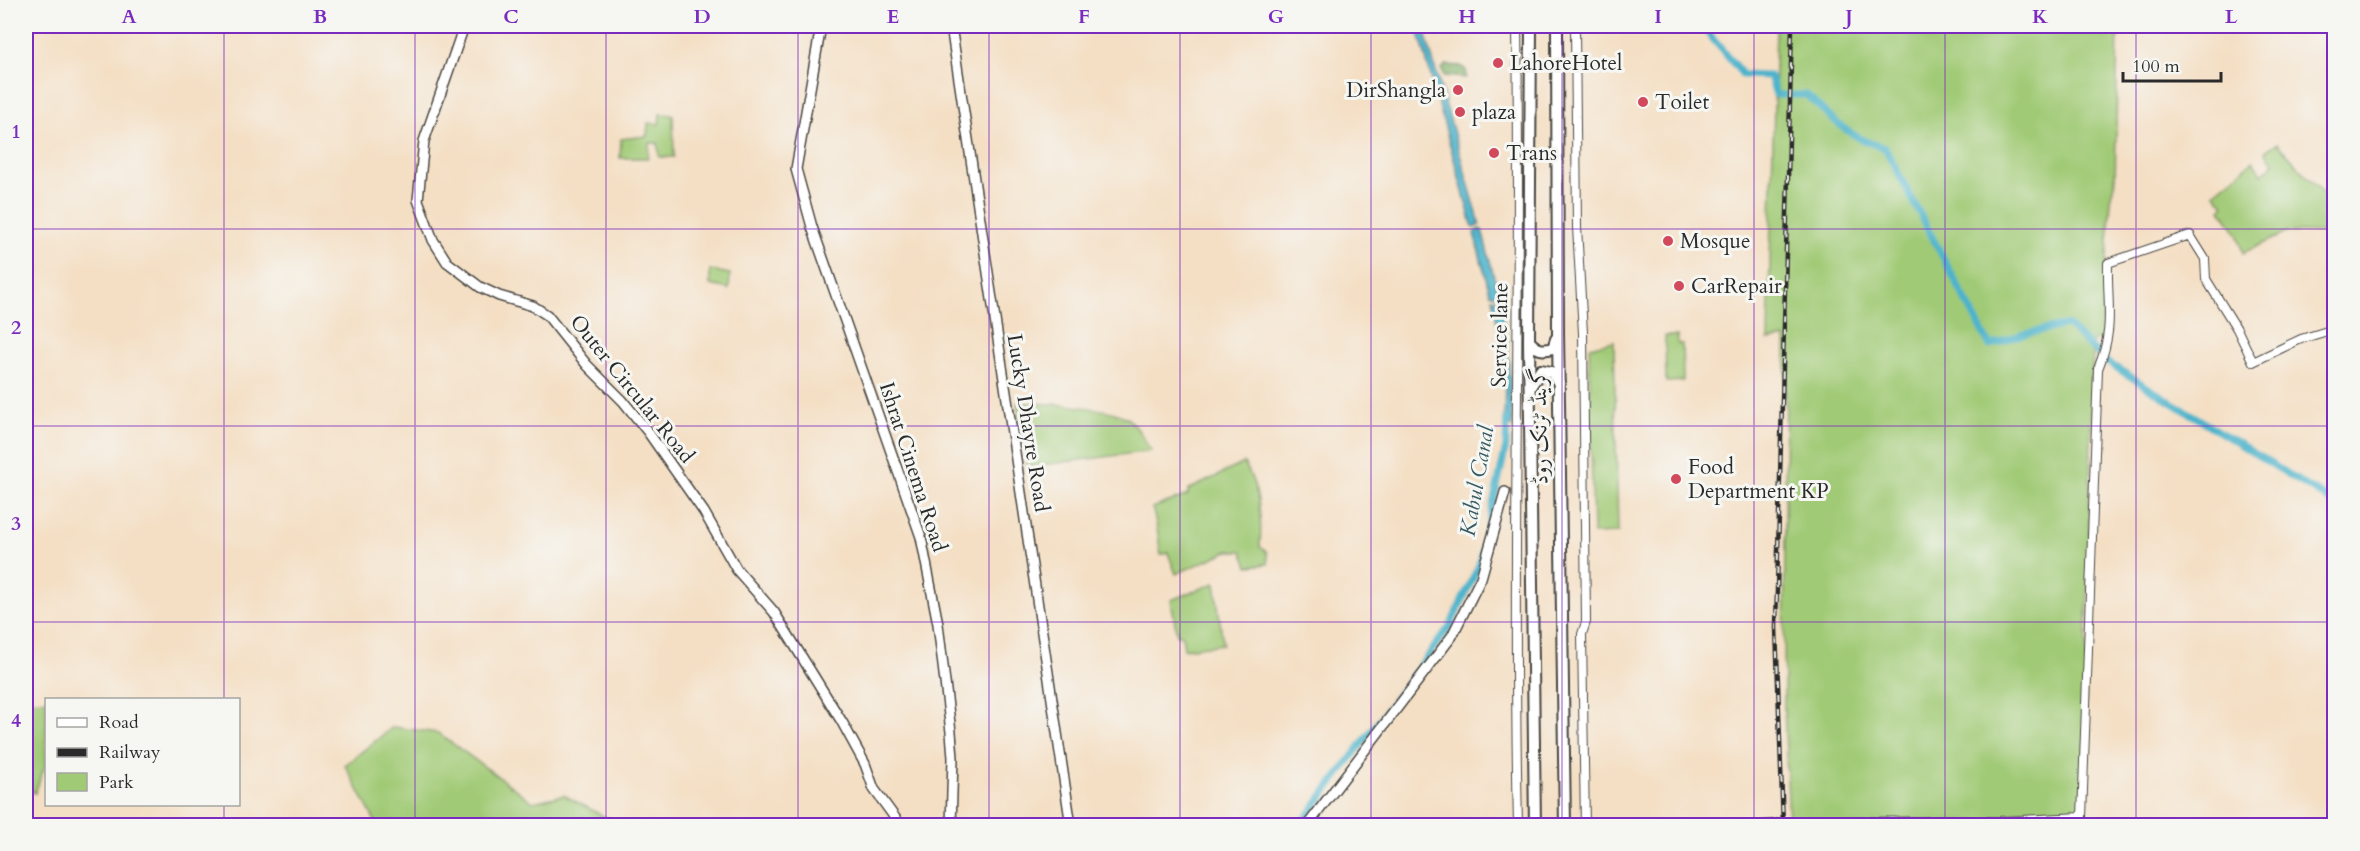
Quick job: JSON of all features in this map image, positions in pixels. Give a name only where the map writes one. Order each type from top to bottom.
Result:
[{"type":"highway","name":"گرینڈ ٹرنک روڈ","points":[[1531,26],[1529,390],[1535,825]]},
{"type":"highway","name":"گرینڈ ٹرنک روڈ","points":[[1557,26],[1558,333],[1565,825]]},
{"type":"highway","points":[[1529,342],[1540,350],[1553,348],[1558,333]]},
{"type":"highway","points":[[1529,390],[1541,370],[1551,372],[1559,384]]},
{"type":"main road","name":"Outer Circular Road","points":[[464,26],[422,151],[418,200],[432,240],[447,262],[480,287],[533,306],[547,315],[587,364],[629,408],[704,512],[737,570],[774,612],[842,722],[865,764],[874,789],[901,825]]},
{"type":"main road","name":"Ishrat Cinema Road","points":[[821,26],[796,164],[812,227],[921,537],[938,624],[951,732],[953,758],[951,825]]},
{"type":"main road","name":"Lucky Dhayre Road","points":[[951,26],[1071,825]]},
{"type":"main road","points":[[1307,825],[1452,636],[1481,578],[1505,492]]},
{"type":"street","name":"Service lane","points":[[1517,26],[1519,298],[1515,480],[1518,825]]},
{"type":"street","points":[[1575,26],[1576,187],[1583,333],[1585,446],[1586,622],[1582,634],[1586,825]]},
{"type":"street","points":[[1752,825],[1790,822],[1999,823],[2083,816],[2098,369],[2107,347],[2111,316],[2107,292],[2108,263],[2190,236],[2205,259],[2206,279],[2237,329],[2253,362],[2301,339],[2334,329]]},
{"type":"street","points":[[1505,492],[1515,480]]},
{"type":"green space","points":[[1776,26],[2118,26],[2115,184],[2111,200],[2101,340],[2093,340],[2083,817],[1872,825],[1789,825],[1784,705],[1786,338],[1768,340]]},
{"type":"green space","points":[[1446,65],[1461,66],[1466,70],[1466,78],[1444,76],[1442,69]]},
{"type":"green space","points":[[660,114],[673,115],[674,157],[659,157],[658,143],[649,143],[648,158],[620,158],[621,139],[647,136],[648,123],[659,124]]},
{"type":"green space","points":[[2277,143],[2334,205],[2334,233],[2288,232],[2243,253],[2237,234],[2221,209],[2225,205],[2214,193],[2253,161],[2262,174],[2274,163],[2265,151]]},
{"type":"green space","points":[[710,270],[730,274],[729,289],[710,285]]},
{"type":"green space","points":[[1665,336],[1677,336],[1678,344],[1682,344],[1683,381],[1666,382]]},
{"type":"green space","points":[[1614,341],[1618,533],[1593,534],[1589,347]]},
{"type":"green space","points":[[1017,403],[1072,406],[1116,413],[1133,424],[1151,451],[1027,467]]},
{"type":"green space","points":[[1244,463],[1256,493],[1260,514],[1260,547],[1267,552],[1268,564],[1248,566],[1242,551],[1228,551],[1176,574],[1168,553],[1161,555],[1152,508],[1188,495],[1188,490]]},
{"type":"green space","points":[[1215,583],[1223,644],[1184,649],[1182,635],[1177,635],[1171,600]]},
{"type":"green space","points":[[45,700],[45,766],[35,793],[26,787],[26,701]]},
{"type":"green space","points":[[393,727],[438,733],[533,802],[564,795],[620,825],[377,825],[345,765]]},
{"type":"water","points":[[1417,26],[1423,26],[1478,217],[1480,225],[1473,228]]},
{"type":"water","points":[[1479,229],[1482,230],[1498,292],[1496,295],[1490,293],[1474,233]]},
{"type":"water","points":[[1493,298],[1499,300],[1508,340],[1512,426],[1504,426],[1505,374]]},
{"type":"waterway","points":[[1702,26],[1743,75],[1770,76],[1776,95],[1785,95]]},
{"type":"waterway","points":[[1793,95],[1807,95],[1833,120],[1852,134],[1885,148],[1990,346],[2020,335],[2067,325],[2098,354]]},
{"type":"waterway","points":[[2107,362],[2334,503]]},
{"type":"waterway","name":"Kabul Canal","points":[[1300,826],[1450,626],[1479,565],[1506,447],[1507,418]]},
{"type":"railway","points":[[1783,826],[1776,627],[1792,26]]},
{"type":"place","name":"LahoreHotel","points":[[1498,63]]},
{"type":"place","name":"DirShangla","points":[[1458,90]]},
{"type":"place","name":"Toilet","points":[[1643,102]]},
{"type":"place","name":"plaza","points":[[1460,112]]},
{"type":"place","name":"Trans","points":[[1494,153]]},
{"type":"place","name":"Mosque","points":[[1668,241]]},
{"type":"place","name":"CarRepair","points":[[1679,286]]},
{"type":"place","name":"Food Department KP","points":[[1676,479]]}]
